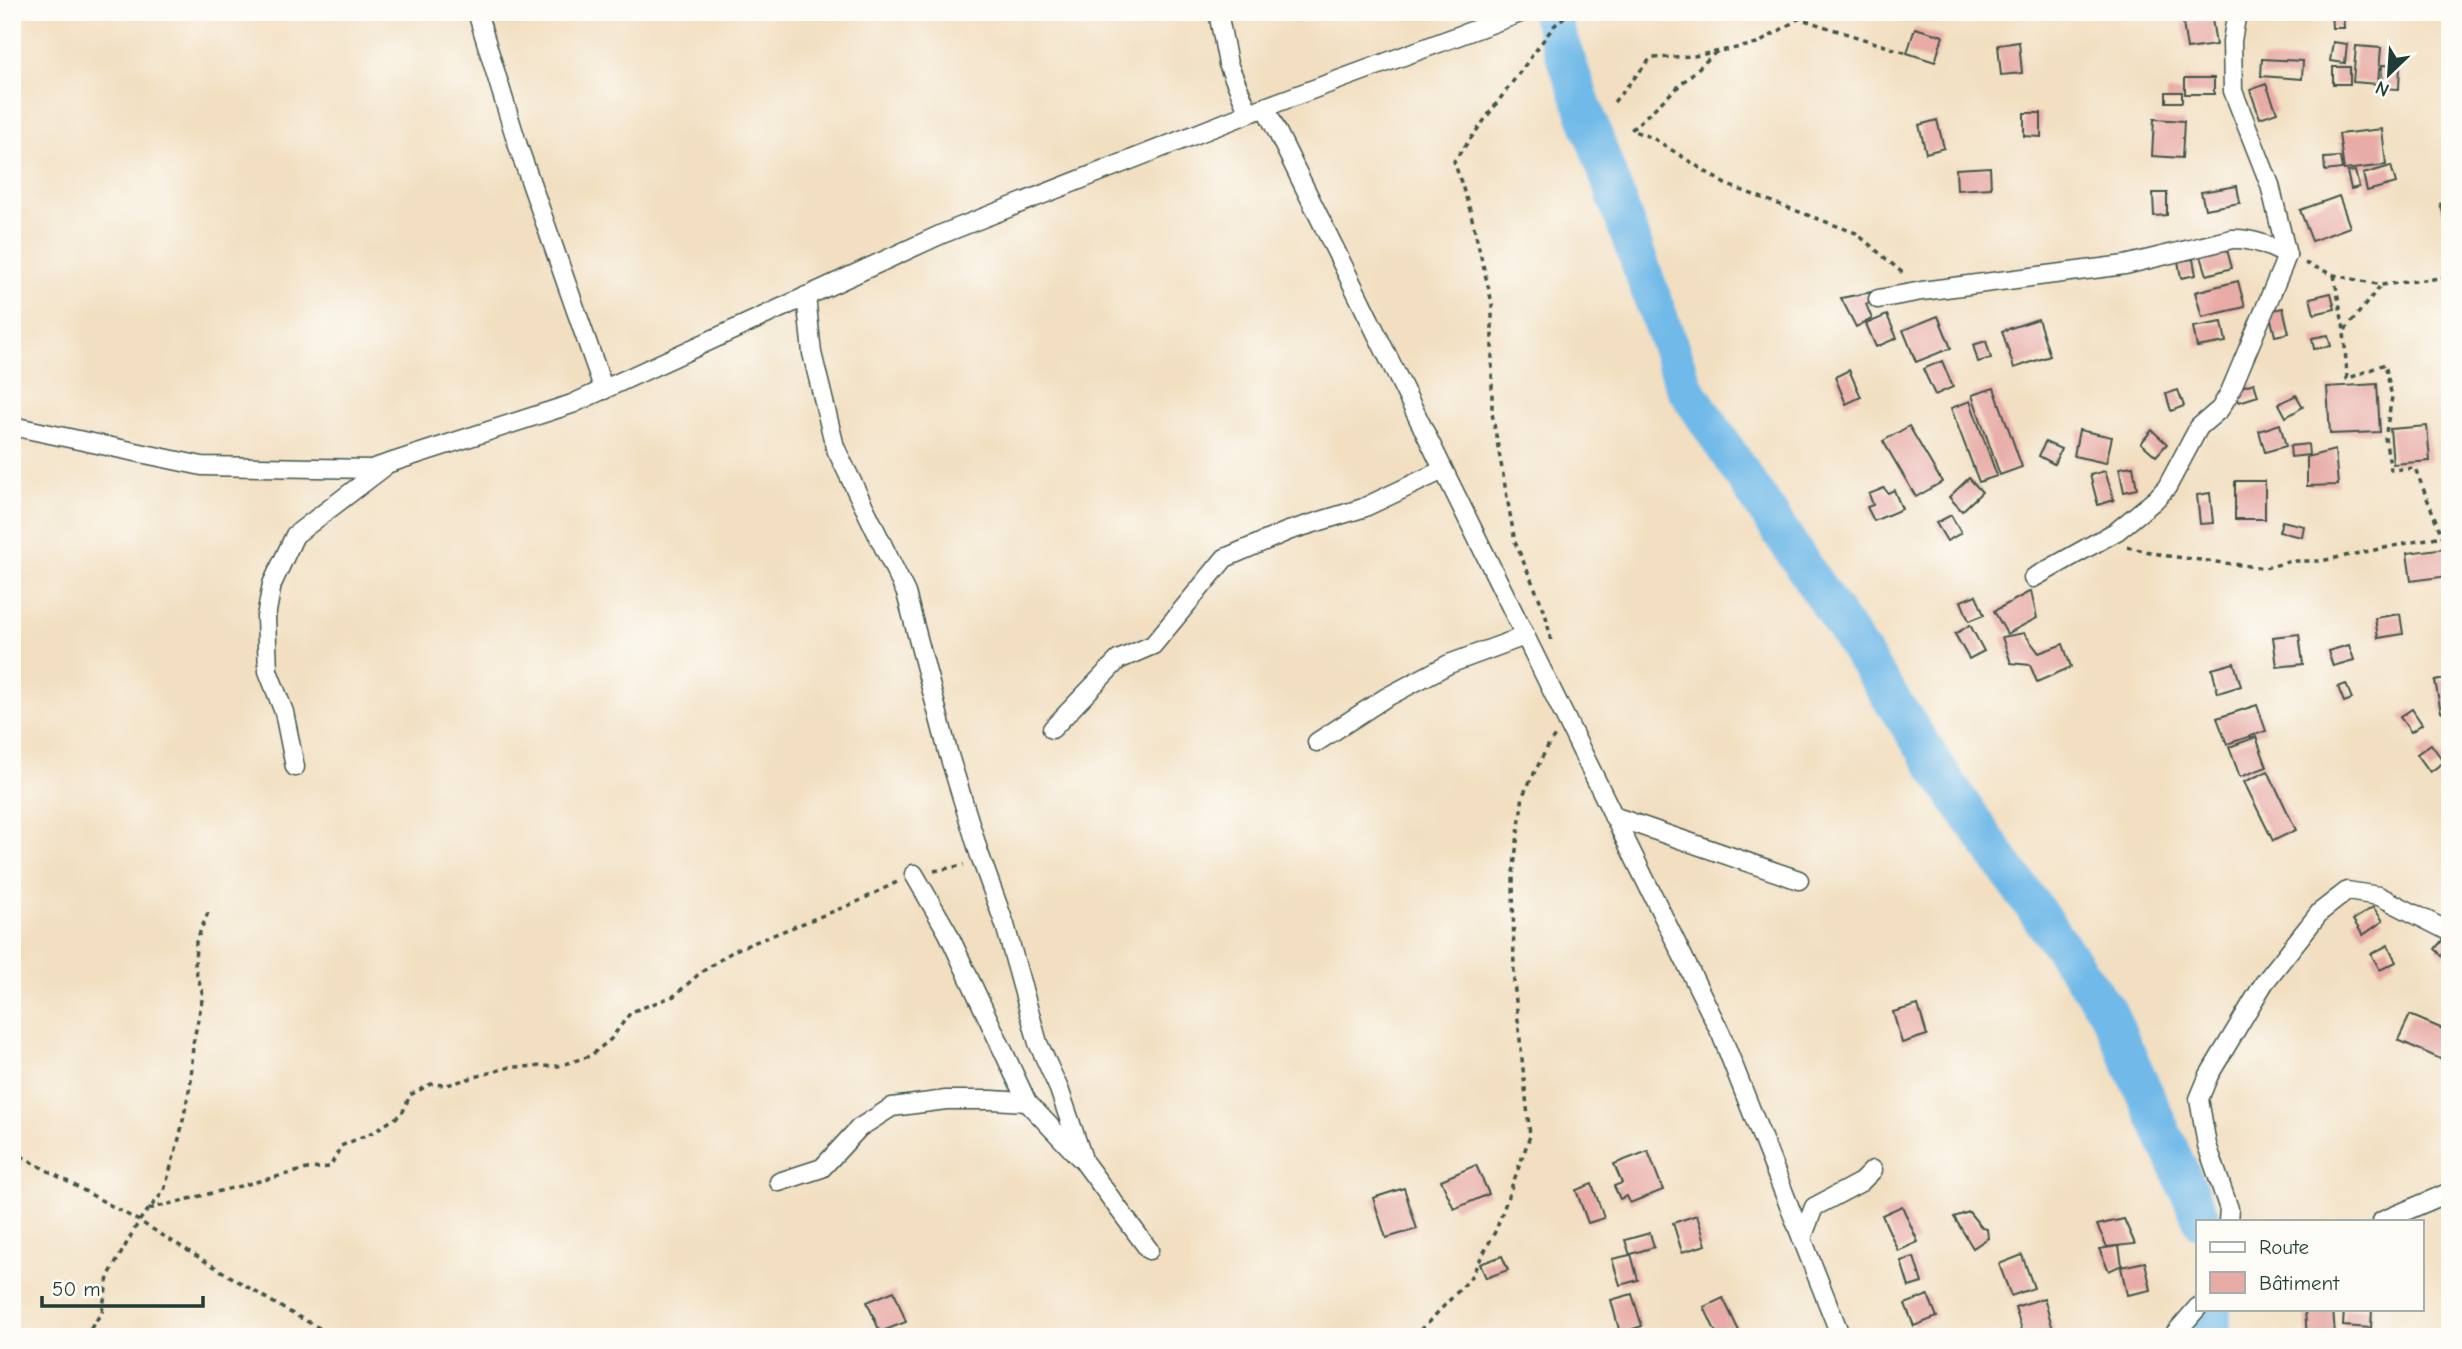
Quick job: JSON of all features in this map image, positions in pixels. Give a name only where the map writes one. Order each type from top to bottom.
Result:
[{"type":"street","points":[[477,12],[518,146],[604,390]]},
{"type":"street","points":[[1218,12],[1228,64],[1257,110],[1443,470],[1721,1034],[1841,1337]]},
{"type":"street","points":[[12,426],[202,466],[371,469],[572,404],[942,234],[1257,110],[1523,12]]},
{"type":"street","points":[[2033,578],[2117,531],[2142,512],[2167,487],[2199,427],[2220,409],[2230,392],[2287,255],[2270,185],[2233,91],[2232,41],[2237,12]]},
{"type":"street","points":[[1878,299],[1922,290],[2125,265],[2232,239],[2245,238],[2287,255]]},
{"type":"street","points":[[806,296],[812,353],[835,447],[906,593],[931,691],[979,853],[1005,925],[1038,1042],[1059,1089],[1084,1162]]},
{"type":"street","points":[[295,767],[284,712],[268,671],[266,617],[272,584],[295,535],[388,464]]},
{"type":"street","points":[[1052,729],[1118,660],[1153,645],[1225,558],[1288,531],[1363,508],[1443,470]]},
{"type":"street","points":[[1317,742],[1385,698],[1449,664],[1524,636]]},
{"type":"street","points":[[1613,816],[1799,880]]},
{"type":"street","points":[[914,874],[948,933],[1027,1102],[1084,1162],[1149,1250]]},
{"type":"street","points":[[2228,1220],[2229,1209],[2207,1145],[2199,1099],[2209,1075],[2239,1029],[2264,983],[2320,912],[2347,891],[2379,896],[2450,932]]},
{"type":"street","points":[[779,1182],[822,1168],[859,1128],[891,1107],[946,1100],[1027,1102]]},
{"type":"street","points":[[1802,1238],[1814,1207],[1861,1182],[1873,1170]]},
{"type":"street","points":[[2384,1220],[2450,1192]]},
{"type":"street","points":[[2172,1337],[2196,1309]]},
{"type":"path","points":[[1551,640],[1545,612],[1515,542],[1492,413],[1492,303],[1470,210],[1454,161],[1554,26],[1570,12]]},
{"type":"path","points":[[1766,12],[1801,19],[1907,53]]},
{"type":"path","points":[[1614,102],[1651,58],[1694,56],[1757,44],[1810,12]]},
{"type":"path","points":[[1716,52],[1630,130],[1653,138],[1724,184],[1856,233],[1922,290]]},
{"type":"path","points":[[2287,255],[2334,275],[2381,285],[2450,277]]},
{"type":"path","points":[[2334,275],[2344,330],[2347,379],[2385,364],[2392,397],[2385,438],[2391,470],[2415,468],[2442,536]]},
{"type":"path","points":[[2344,330],[2381,285]]},
{"type":"path","points":[[2100,541],[2168,556],[2264,568],[2292,561],[2321,561],[2442,536],[2450,540]]},
{"type":"path","points":[[1414,1337],[1469,1280],[1496,1230],[1530,1136],[1514,982],[1513,874],[1523,795],[1549,744],[1566,722]]},
{"type":"path","points":[[149,1209],[307,1168],[330,1167],[341,1146],[373,1132],[402,1114],[410,1095],[431,1084],[447,1085],[510,1067],[558,1066],[590,1056],[611,1039],[631,1012],[674,996],[700,973],[735,950],[857,902],[914,874],[963,866],[979,853]]},
{"type":"path","points":[[85,1337],[102,1312],[108,1277],[139,1221],[164,1191],[180,1135],[191,1081],[194,1044],[203,995],[195,967],[197,942],[209,909]]},
{"type":"path","points":[[12,1151],[139,1221],[284,1309],[336,1337]]},
{"type":"building","points":[[2331,12],[2343,12],[2344,28],[2332,28]]},
{"type":"building","points":[[2212,19],[2216,45],[2187,49],[2183,23]]},
{"type":"building","points":[[1915,28],[1943,36],[1935,62],[1907,53]]},
{"type":"building","points":[[2019,42],[2022,73],[2001,75],[1998,45]]},
{"type":"building","points":[[2333,42],[2347,44],[2345,63],[2330,61]]},
{"type":"building","points":[[2356,46],[2381,48],[2378,84],[2353,82]]},
{"type":"building","points":[[2262,59],[2303,61],[2302,79],[2261,76]]},
{"type":"building","points":[[2382,65],[2400,66],[2399,89],[2381,88]]},
{"type":"building","points":[[2333,67],[2350,67],[2350,84],[2333,84]]},
{"type":"building","points":[[2185,78],[2214,78],[2214,94],[2185,94]]},
{"type":"building","points":[[2266,84],[2277,112],[2260,118],[2250,90]]},
{"type":"building","points":[[2166,92],[2182,92],[2182,102],[2166,102]]},
{"type":"building","points":[[2024,113],[2041,113],[2041,137],[2024,136]]},
{"type":"building","points":[[2154,119],[2184,121],[2182,158],[2152,156]]},
{"type":"building","points":[[1937,120],[1944,148],[1926,153],[1919,125]]},
{"type":"building","points":[[2382,129],[2386,165],[2344,170],[2339,134]]},
{"type":"building","points":[[2340,157],[2342,169],[2325,171],[2324,158]]},
{"type":"building","points":[[2391,166],[2396,183],[2367,191],[2363,174]]},
{"type":"building","points":[[1990,167],[1991,188],[1957,190],[1956,169]]},
{"type":"building","points":[[2355,171],[2359,187],[2351,189],[2347,172]]},
{"type":"building","points":[[2237,186],[2240,203],[2205,209],[2201,192]]},
{"type":"building","points":[[2153,193],[2167,193],[2167,215],[2154,216]]},
{"type":"building","points":[[2339,196],[2350,227],[2312,241],[2300,210]]},
{"type":"building","points":[[2450,201],[2450,220],[2446,221],[2440,204]]},
{"type":"building","points":[[2226,246],[2232,268],[2207,275],[2200,253]]},
{"type":"building","points":[[2193,259],[2196,275],[2181,278],[2178,261]]},
{"type":"building","points":[[2238,281],[2245,307],[2202,317],[2195,292]]},
{"type":"building","points":[[1872,292],[1876,301],[1866,304],[1872,319],[1856,327],[1841,298]]},
{"type":"building","points":[[2331,293],[2335,309],[2314,314],[2310,298]]},
{"type":"building","points":[[2283,308],[2289,333],[2275,336],[2269,311]]},
{"type":"building","points":[[1887,315],[1897,338],[1876,347],[1866,324]]},
{"type":"building","points":[[1938,316],[1951,348],[1916,362],[1903,330]]},
{"type":"building","points":[[2038,319],[2050,356],[2014,368],[2002,331]]},
{"type":"building","points":[[2222,322],[2226,342],[2197,347],[2193,327]]},
{"type":"building","points":[[2328,335],[2331,346],[2314,349],[2312,338]]},
{"type":"building","points":[[1986,341],[1991,358],[1978,362],[1973,345]]},
{"type":"building","points":[[1942,361],[1953,387],[1935,395],[1923,369]]},
{"type":"building","points":[[1849,370],[1861,397],[1846,404],[1835,377]]},
{"type":"building","points":[[2254,383],[2258,396],[2239,402],[2235,389]]},
{"type":"building","points":[[2377,384],[2380,432],[2330,434],[2327,387]]},
{"type":"building","points":[[1994,388],[2022,467],[2000,475],[1972,395]]},
{"type":"building","points":[[2178,390],[2184,406],[2171,411],[2166,394]]},
{"type":"building","points":[[2296,395],[2303,407],[2286,417],[2279,404]]},
{"type":"building","points":[[1970,401],[1997,476],[1979,482],[1951,408]]},
{"type":"building","points":[[2280,424],[2286,446],[2265,452],[2259,431]]},
{"type":"building","points":[[1909,426],[1942,482],[1916,497],[1883,441]]},
{"type":"building","points":[[2427,426],[2430,461],[2393,464],[2390,429]]},
{"type":"building","points":[[2079,430],[2112,437],[2106,463],[2074,456]]},
{"type":"building","points":[[2152,430],[2167,444],[2156,456],[2141,443]]},
{"type":"building","points":[[2045,442],[2061,449],[2054,464],[2039,456]]},
{"type":"building","points":[[2308,444],[2309,455],[2291,457],[2290,446]]},
{"type":"building","points":[[2335,450],[2338,485],[2307,486],[2307,457]]},
{"type":"building","points":[[2133,466],[2137,489],[2124,492],[2119,468]]},
{"type":"building","points":[[2105,471],[2114,500],[2098,505],[2090,475]]},
{"type":"building","points":[[1969,478],[1982,492],[1962,511],[1949,497]]},
{"type":"building","points":[[2235,481],[2265,481],[2265,519],[2235,519]]},
{"type":"building","points":[[1884,488],[1888,493],[1894,490],[1902,509],[1874,521],[1867,507],[1873,505],[1869,494]]},
{"type":"building","points":[[2210,493],[2213,523],[2200,524],[2197,495]]},
{"type":"building","points":[[1951,515],[1961,533],[1947,541],[1936,523]]},
{"type":"building","points":[[2282,521],[2304,526],[2302,537],[2279,532]]},
{"type":"building","points":[[2445,548],[2449,576],[2411,581],[2407,553]]},
{"type":"building","points":[[2031,591],[2037,618],[2007,634],[1994,611]]},
{"type":"building","points":[[1976,595],[1984,615],[1969,621],[1961,601]]},
{"type":"building","points":[[2400,614],[2403,634],[2378,638],[2375,618]]},
{"type":"building","points":[[1970,625],[1984,651],[1969,659],[1955,634]]},
{"type":"building","points":[[2024,633],[2039,653],[2063,644],[2071,667],[2037,682],[2030,665],[2011,663],[2002,637]]},
{"type":"building","points":[[2299,634],[2303,664],[2277,667],[2273,637]]},
{"type":"building","points":[[2349,645],[2354,660],[2333,666],[2328,651]]},
{"type":"building","points":[[2234,663],[2241,686],[2218,693],[2212,669]]},
{"type":"building","points":[[2450,678],[2450,711],[2441,712],[2435,681]]},
{"type":"building","points":[[2346,684],[2352,699],[2344,702],[2338,687]]},
{"type":"building","points":[[2257,705],[2266,731],[2227,744],[2217,718]]},
{"type":"building","points":[[2412,709],[2422,724],[2411,732],[2400,717]]},
{"type":"building","points":[[2256,737],[2267,767],[2240,777],[2229,747]]},
{"type":"building","points":[[2431,744],[2444,762],[2430,772],[2417,754]]},
{"type":"building","points":[[2268,771],[2296,830],[2273,841],[2244,782]]},
{"type":"building","points":[[2373,907],[2383,921],[2363,935],[2353,920]]},
{"type":"building","points":[[2445,937],[2450,941],[2450,949],[2444,957],[2435,949]]},
{"type":"building","points":[[2388,945],[2396,962],[2380,970],[2371,954]]},
{"type":"building","points":[[1918,1005],[1927,1035],[1902,1043],[1893,1012]]},
{"type":"building","points":[[2410,1015],[2450,1032],[2450,1056],[2447,1062],[2398,1040]]},
{"type":"building","points":[[1648,1151],[1663,1190],[1630,1203],[1627,1196],[1620,1199],[1614,1186],[1622,1183],[1614,1164]]},
{"type":"building","points":[[1476,1165],[1489,1194],[1454,1209],[1441,1180]]},
{"type":"building","points":[[1592,1184],[1604,1218],[1588,1223],[1576,1190]]},
{"type":"building","points":[[1404,1188],[1417,1229],[1386,1238],[1373,1198]]},
{"type":"building","points":[[1902,1206],[1918,1242],[1898,1251],[1882,1215]]},
{"type":"building","points":[[1969,1212],[1982,1228],[1987,1229],[1988,1238],[1973,1248],[1954,1217]]},
{"type":"building","points":[[1697,1215],[1706,1245],[1682,1252],[1673,1223]]},
{"type":"building","points":[[2124,1219],[2135,1244],[2107,1247],[2097,1225]]},
{"type":"building","points":[[1650,1233],[1654,1247],[1631,1254],[1638,1280],[1620,1285],[1612,1259],[1630,1255],[1625,1240]]},
{"type":"building","points":[[2119,1246],[2122,1265],[2109,1271],[2099,1249]]},
{"type":"building","points":[[2022,1255],[2034,1288],[2011,1296],[1999,1264]]},
{"type":"building","points":[[1502,1256],[1508,1270],[1486,1278],[1480,1264]]},
{"type":"building","points":[[1914,1257],[1922,1283],[1909,1287],[1901,1261]]},
{"type":"building","points":[[2145,1262],[2151,1290],[2127,1295],[2121,1267]]},
{"type":"building","points":[[894,1291],[906,1322],[880,1332],[867,1302]]},
{"type":"building","points":[[1632,1294],[1642,1326],[1620,1333],[1611,1300]]},
{"type":"building","points":[[1928,1295],[1937,1317],[1914,1326],[1905,1304]]},
{"type":"building","points":[[1723,1298],[1742,1337],[1718,1337],[1704,1307]]},
{"type":"building","points":[[2044,1298],[2054,1333],[2024,1337],[2015,1307]]},
{"type":"building","points":[[2333,1310],[2335,1335],[2307,1337],[2305,1311]]},
{"type":"building","points":[[2344,1310],[2372,1310],[2371,1328],[2343,1326]]},
{"type":"waterway","points":[[1549,12],[1684,386],[1961,804],[2109,1014],[2202,1220]]},
{"type":"waterway","points":[[2212,1310],[2212,1337]]}]
